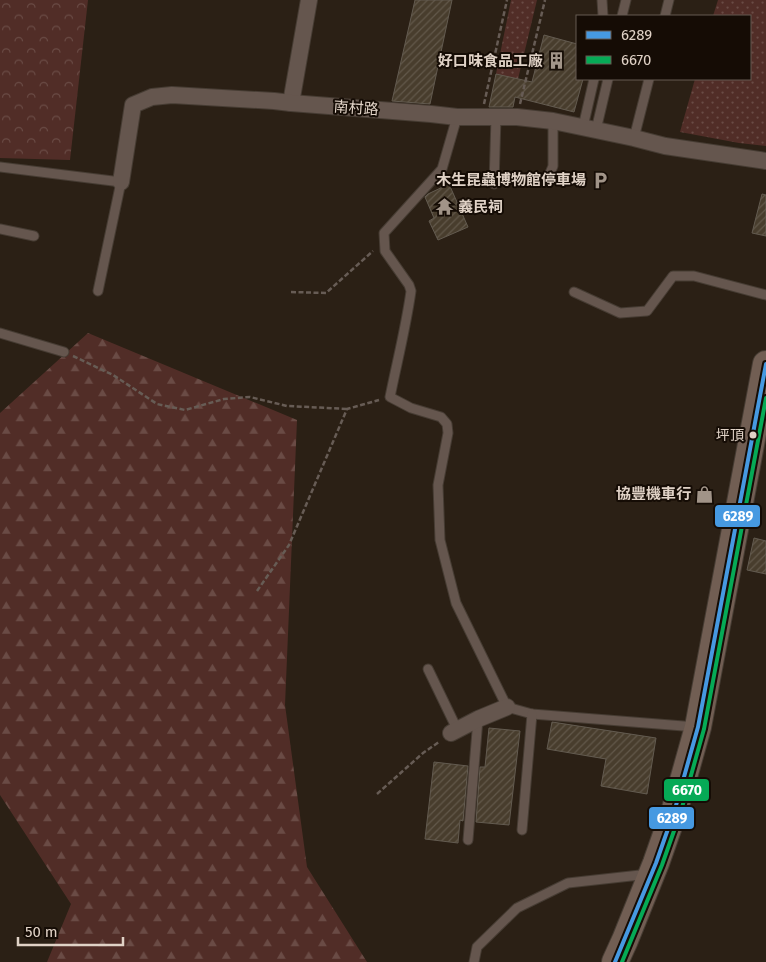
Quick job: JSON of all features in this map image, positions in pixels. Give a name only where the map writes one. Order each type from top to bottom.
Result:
[{"type":"main road","points":[[615,962],[652,873],[675,809],[698,727],[766,364]]},
{"type":"street","points":[[291,103],[312,2]]},
{"type":"street","name":"南村路","points":[[121,182],[133,106],[152,97],[172,95],[274,101],[457,117],[553,121],[589,128],[626,140],[766,161]]},
{"type":"street","points":[[454,731],[507,707]]},
{"type":"lane","points":[[602,0],[604,15]]},
{"type":"lane","points":[[622,15],[626,0]]},
{"type":"lane","points":[[665,15],[669,0]]},
{"type":"lane","points":[[589,128],[594,80]]},
{"type":"lane","points":[[589,128],[608,80]]},
{"type":"lane","points":[[626,140],[649,80]]},
{"type":"lane","points":[[457,117],[442,169],[384,233],[384,251],[409,285],[411,291],[390,397],[411,408],[441,417],[447,424],[448,433],[438,485],[440,540],[456,604],[507,707],[532,714],[698,727]]},
{"type":"lane","points":[[489,117],[494,184]]},
{"type":"lane","points":[[548,178],[553,166],[553,121]]},
{"type":"lane","points":[[0,167],[121,182]]},
{"type":"lane","name":"南村路","points":[[98,291],[121,182]]},
{"type":"lane","points":[[0,229],[34,236]]},
{"type":"lane","points":[[574,292],[620,313],[647,310],[673,276],[694,276],[766,295]]},
{"type":"lane","points":[[0,333],[64,352]]},
{"type":"lane","points":[[428,669],[454,731]]},
{"type":"lane","points":[[522,830],[532,714]]},
{"type":"lane","points":[[468,840],[478,719]]},
{"type":"lane","points":[[474,962],[477,947],[517,908],[568,882],[652,873]]},
{"type":"path","points":[[489,117],[507,0]]},
{"type":"path","points":[[517,118],[545,0]]},
{"type":"path","points":[[291,292],[326,293],[384,242]]},
{"type":"path","points":[[64,352],[113,375],[157,404],[185,410],[224,399],[250,398],[287,406],[347,409],[390,397]]},
{"type":"path","points":[[256,591],[289,545],[347,409]]},
{"type":"path","points":[[378,794],[423,753],[454,731]]},
{"type":"green space","points":[[0,0],[88,0],[70,160],[0,158]]},
{"type":"green space","points":[[511,0],[537,0],[518,79],[496,74]]},
{"type":"green space","points":[[718,0],[766,0],[766,146],[680,132],[695,80],[751,80],[751,15],[713,15]]},
{"type":"green space","points":[[88,333],[297,420],[285,705],[307,867],[367,962],[47,962],[71,904],[0,795],[0,413]]},
{"type":"building","points":[[415,0],[452,0],[430,104],[392,101]]},
{"type":"building","name":"好口味食品工廠","points":[[544,35],[576,44],[576,80],[583,80],[574,112],[515,97],[513,107],[489,107],[496,74],[532,82]]},
{"type":"building","name":"義民祠","points":[[449,184],[468,227],[438,240],[429,221],[434,218],[425,197]]},
{"type":"building","points":[[762,194],[766,195],[766,236],[752,233]]},
{"type":"building","points":[[754,538],[766,541],[766,574],[747,570]]},
{"type":"building","points":[[552,722],[656,738],[647,794],[601,786],[606,759],[547,749]]},
{"type":"building","points":[[489,728],[520,731],[509,825],[476,822],[480,767],[485,767]]},
{"type":"building","points":[[434,762],[468,766],[463,821],[460,820],[458,843],[425,839]]},
{"type":"transit line","name":"6289","points":[[615,962],[656,863],[675,809],[698,727],[766,364]]},
{"type":"transit line","name":"6670","points":[[622,962],[662,865],[681,811],[704,729],[766,398]]},
{"type":"place","name":"好口味食品工廠","points":[[557,61]]},
{"type":"place","name":"木生昆蟲博物館停車場","points":[[600,180]]},
{"type":"place","name":"義民祠","points":[[444,207]]},
{"type":"place","name":"坪頂","points":[[753,435]]},
{"type":"place","name":"協豐機車行","points":[[705,494]]}]
